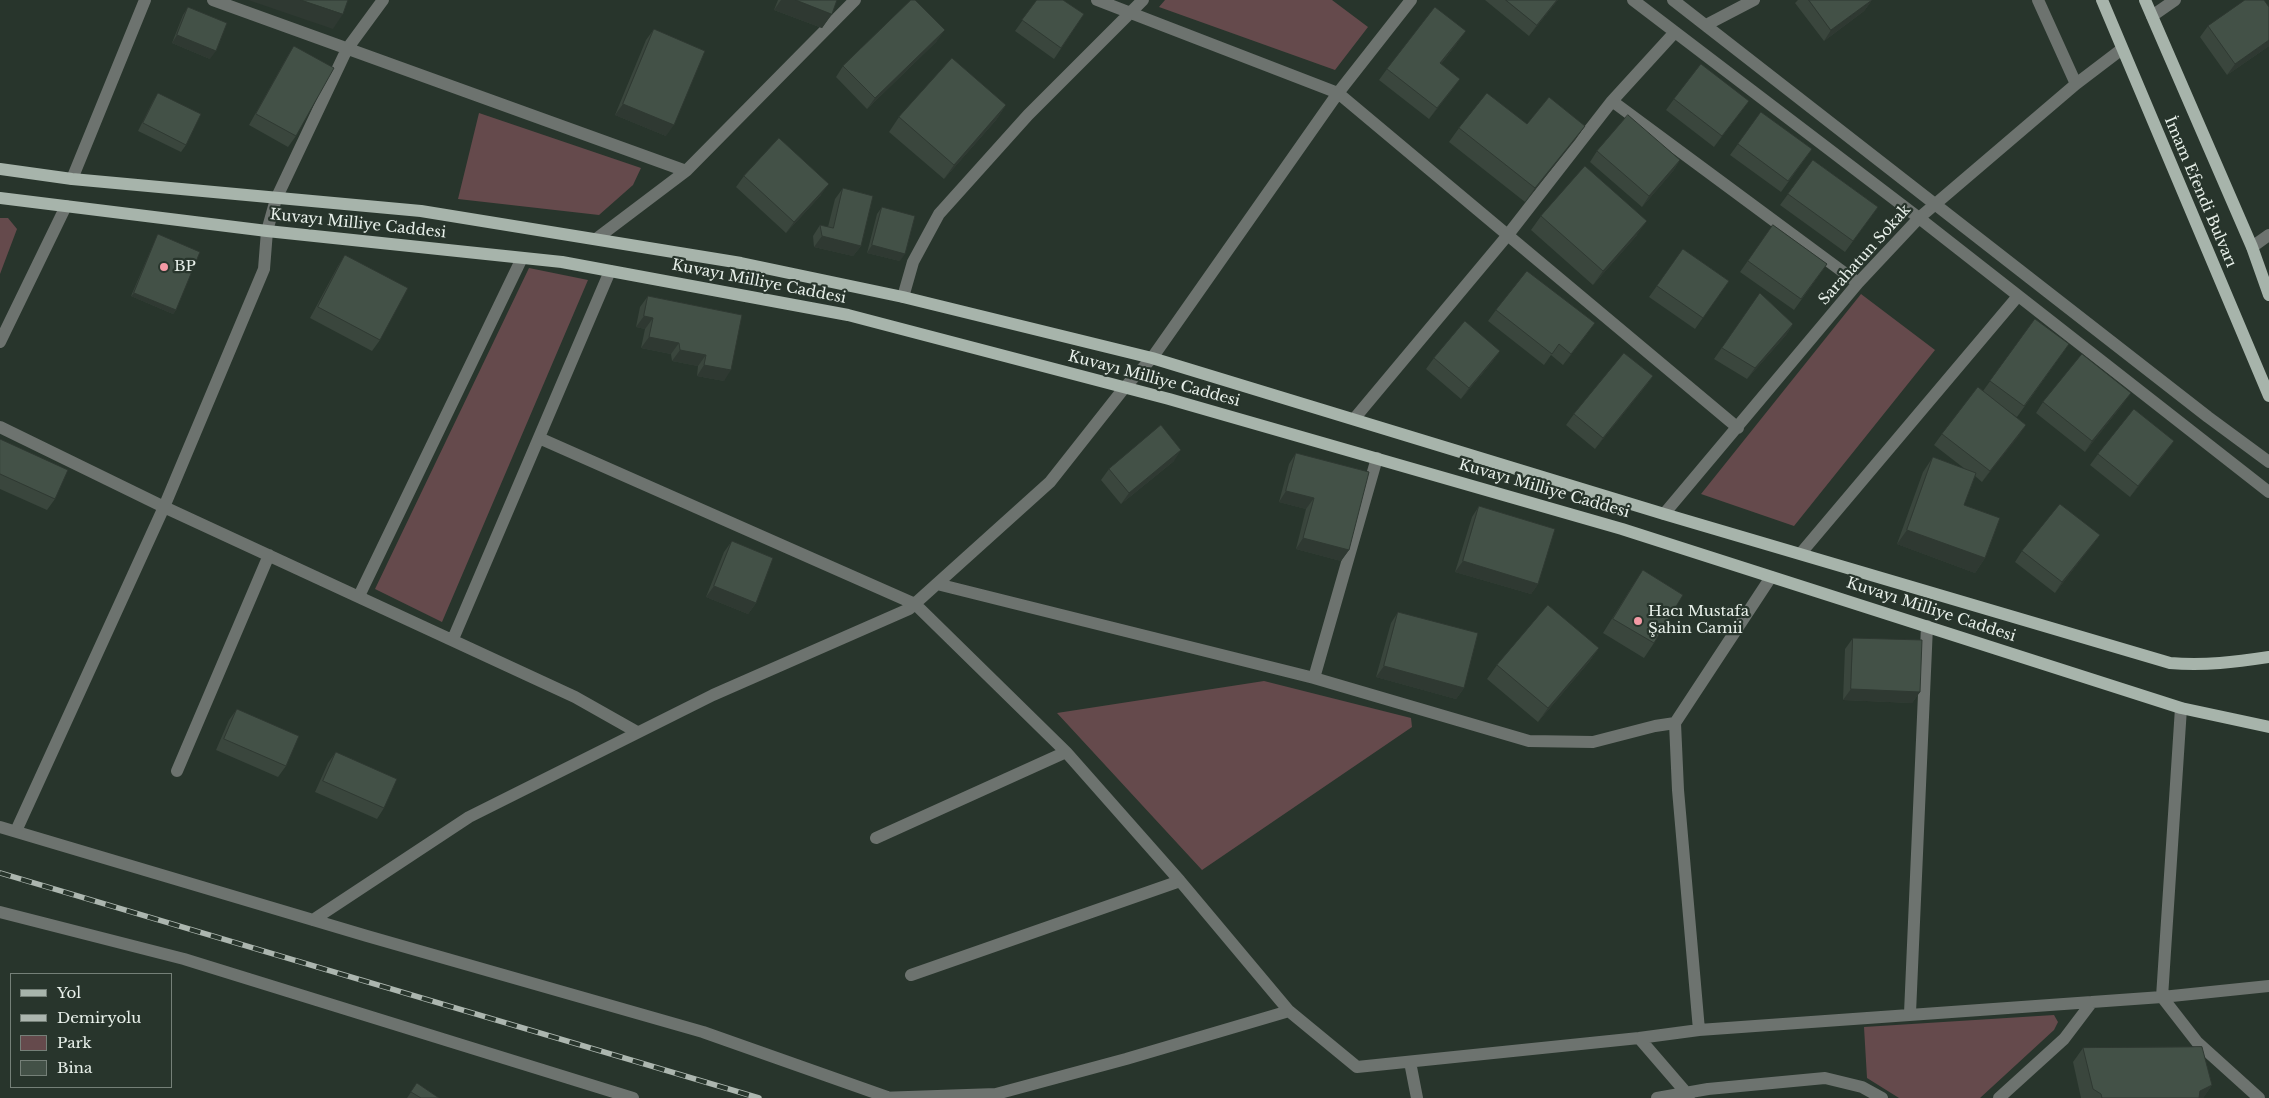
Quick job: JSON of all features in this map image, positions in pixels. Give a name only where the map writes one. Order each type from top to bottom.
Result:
[{"type":"main road","name":"İmam Efendi Bulvarı","points":[[2102,0],[2269,396]]},
{"type":"main road","name":"İmam Efendi Bulvarı","points":[[2145,0],[2252,247],[2269,294]]},
{"type":"main road","name":"Kuvayı Milliye Caddesi","points":[[0,169],[72,179],[421,211],[741,263],[903,297],[1152,358],[1664,514],[2170,662],[2193,665],[2229,663],[2269,657]]},
{"type":"main road","name":"Kuvayı Milliye Caddesi","points":[[0,198],[267,231],[562,262],[848,315],[1125,387],[1622,529],[2181,708],[2269,727]]},
{"type":"street","points":[[72,179],[145,0]]},
{"type":"street","points":[[213,0],[686,172]]},
{"type":"street","points":[[16,831],[164,507],[264,269],[267,231],[276,199],[346,49],[383,0]]},
{"type":"street","points":[[596,239],[686,172],[855,0]]},
{"type":"street","points":[[1097,0],[1338,93],[1738,428]]},
{"type":"street","points":[[903,297],[914,262],[939,214],[1028,115],[1143,0]]},
{"type":"street","points":[[313,920],[469,816],[713,695],[910,609],[1050,482],[1125,387],[1152,358],[1338,93],[1411,0]]},
{"type":"street","points":[[1633,0],[1919,218],[2269,492]]},
{"type":"street","points":[[1673,0],[2208,418],[2269,462]]},
{"type":"street","points":[[1706,25],[1754,0]]},
{"type":"street","points":[[2038,0],[2076,84]]},
{"type":"street","points":[[2152,16],[2174,0]]},
{"type":"street","points":[[1354,419],[1507,236],[1612,101],[1675,32]]},
{"type":"street","name":"Sarahatun Sokak","points":[[1664,514],[1858,283],[1919,218],[2076,84],[2122,49]]},
{"type":"street","points":[[1612,101],[1858,283]]},
{"type":"street","points":[[1,337],[66,206]]},
{"type":"street","points":[[2252,247],[2269,235]]},
{"type":"street","points":[[359,596],[522,258]]},
{"type":"street","points":[[453,639],[610,271]]},
{"type":"street","points":[[1801,553],[2018,296]]},
{"type":"street","points":[[0,427],[164,507],[575,697],[637,732]]},
{"type":"street","points":[[539,438],[915,604],[1066,752],[1180,881],[1289,1011],[1357,1068],[1699,1030],[1772,1026],[1910,1013],[2162,997],[2269,986]]},
{"type":"street","points":[[1314,678],[1377,458]]},
{"type":"street","points":[[177,771],[269,555]]},
{"type":"street","points":[[1699,1030],[1678,790],[1675,724],[1772,576]]},
{"type":"street","points":[[937,584],[1314,678],[1529,741],[1594,742],[1655,726],[1675,724]]},
{"type":"street","points":[[1910,1013],[1928,626]]},
{"type":"street","points":[[2181,708],[2162,997],[2197,1042],[2259,1098]]},
{"type":"street","points":[[876,838],[1066,752]]},
{"type":"street","points":[[0,827],[313,920],[703,1032],[884,1098],[996,1094],[1126,1059],[1289,1011]]},
{"type":"street","points":[[911,975],[1180,881]]},
{"type":"street","points":[[0,912],[184,959],[633,1098]]},
{"type":"street","points":[[1998,1098],[2064,1039],[2092,1002]]},
{"type":"street","points":[[1639,1038],[1688,1095]]},
{"type":"street","points":[[1410,1062],[1417,1098]]},
{"type":"street","points":[[1658,1098],[1825,1078],[1862,1087],[1882,1098]]},
{"type":"green space","points":[[1165,0],[1332,0],[1368,27],[1335,70],[1159,7]]},
{"type":"green space","points":[[479,113],[641,168],[633,185],[599,215],[458,199]]},
{"type":"green space","points":[[0,218],[8,218],[17,229],[0,274]]},
{"type":"green space","points":[[529,268],[588,280],[442,622],[375,589]]},
{"type":"green space","points":[[1861,294],[1935,350],[1794,526],[1701,494]]},
{"type":"green space","points":[[1264,681],[1411,718],[1412,727],[1202,870],[1057,713]]},
{"type":"green space","points":[[2054,1015],[2058,1022],[2054,1030],[1980,1098],[1899,1098],[1867,1078],[1864,1027]]},
{"type":"building","points":[[301,0],[348,0],[343,14]]},
{"type":"building","points":[[796,0],[837,0],[832,14]]},
{"type":"building","points":[[911,0],[915,0],[945,30],[875,98],[843,66]]},
{"type":"building","points":[[1037,0],[1063,0],[1084,14],[1061,48],[1022,20]]},
{"type":"building","points":[[1506,0],[1557,0],[1537,25]]},
{"type":"building","points":[[1809,0],[1872,0],[1831,30]]},
{"type":"building","points":[[2245,0],[2264,0],[2269,7],[2269,40],[2235,64],[2208,26]]},
{"type":"building","points":[[188,7],[227,23],[216,51],[177,35]]},
{"type":"building","points":[[1435,7],[1466,31],[1440,63],[1460,79],[1437,108],[1387,69]]},
{"type":"building","points":[[654,29],[705,51],[674,125],[623,104]]},
{"type":"building","points":[[294,46],[334,68],[296,136],[256,114]]},
{"type":"building","points":[[952,58],[1006,105],[954,165],[899,117]]},
{"type":"building","points":[[1701,64],[1749,101],[1722,136],[1674,99]]},
{"type":"building","points":[[158,93],[201,114],[186,145],[143,123]]},
{"type":"building","points":[[1487,93],[1527,124],[1549,97],[1585,126],[1535,188],[1459,128]]},
{"type":"building","points":[[1761,112],[1812,149],[1788,181],[1738,144]]},
{"type":"building","points":[[1628,115],[1680,160],[1649,196],[1597,151]]},
{"type":"building","points":[[779,138],[829,184],[794,222],[744,176]]},
{"type":"building","points":[[1813,160],[1878,207],[1853,241],[1788,194]]},
{"type":"building","points":[[1585,166],[1647,221],[1603,271],[1541,216]]},
{"type":"building","points":[[843,188],[873,196],[861,246],[822,236],[820,225],[833,228]]},
{"type":"building","points":[[882,207],[915,216],[905,254],[872,245]]},
{"type":"building","points":[[1773,225],[1827,264],[1801,299],[1748,261]]},
{"type":"building","points":[[158,234],[200,252],[176,310],[134,293]]},
{"type":"building","points":[[1683,249],[1729,281],[1703,318],[1657,286]]},
{"type":"building","points":[[345,255],[408,288],[380,340],[318,307]]},
{"type":"building","points":[[1527,271],[1595,323],[1571,354],[1559,344],[1552,354],[1496,310]]},
{"type":"building","points":[[1760,293],[1793,324],[1755,368],[1722,348]]},
{"type":"building","points":[[648,296],[742,315],[731,370],[704,365],[706,355],[680,350],[679,343],[649,337],[653,318],[644,316]]},
{"type":"building","points":[[2035,319],[2069,344],[2024,406],[1990,381]]},
{"type":"building","points":[[1465,321],[1500,351],[1469,388],[1434,358]]},
{"type":"building","points":[[1624,353],[1653,376],[1603,438],[1574,414]]},
{"type":"building","points":[[2082,354],[2131,393],[2092,441],[2043,402]]},
{"type":"building","points":[[1978,387],[2026,425],[1990,471],[1942,434]]},
{"type":"building","points":[[2134,409],[2174,441],[2138,486],[2098,454]]},
{"type":"building","points":[[1161,425],[1181,450],[1129,493],[1109,469]]},
{"type":"building","points":[[0,439],[68,470],[55,499],[0,474]]},
{"type":"building","points":[[1296,453],[1369,472],[1349,550],[1303,538],[1314,498],[1286,491]]},
{"type":"building","points":[[1933,457],[1976,473],[1964,505],[2000,518],[1985,558],[1907,530]]},
{"type":"building","points":[[2060,504],[2100,535],[2062,582],[2022,551]]},
{"type":"building","points":[[1479,506],[1555,529],[1538,584],[1463,561]]},
{"type":"building","points":[[732,541],[773,558],[756,603],[714,586]]},
{"type":"building","name":"Hacı Mustafa Şahin Camii","points":[[1643,570],[1683,595],[1654,643],[1613,619]]},
{"type":"building","points":[[1548,605],[1599,648],[1548,708],[1497,665]]},
{"type":"building","points":[[1398,612],[1478,633],[1464,688],[1384,666]]},
{"type":"building","points":[[1853,638],[1922,640],[1920,692],[1851,689]]},
{"type":"building","points":[[237,709],[299,736],[286,766],[224,739]]},
{"type":"building","points":[[336,752],[397,779],[384,808],[323,781]]},
{"type":"building","points":[[2202,1047],[2212,1085],[2200,1091],[2199,1098],[2102,1098],[2101,1094],[2093,1089],[2083,1048]]},
{"type":"building","points":[[417,1083],[439,1098],[421,1098],[411,1092]]},
{"type":"railway","points":[[0,873],[759,1098]]},
{"type":"place","name":"BP","points":[[164,267]]},
{"type":"place","name":"Hacı Mustafa Şahin Camii","points":[[1638,621]]}]
